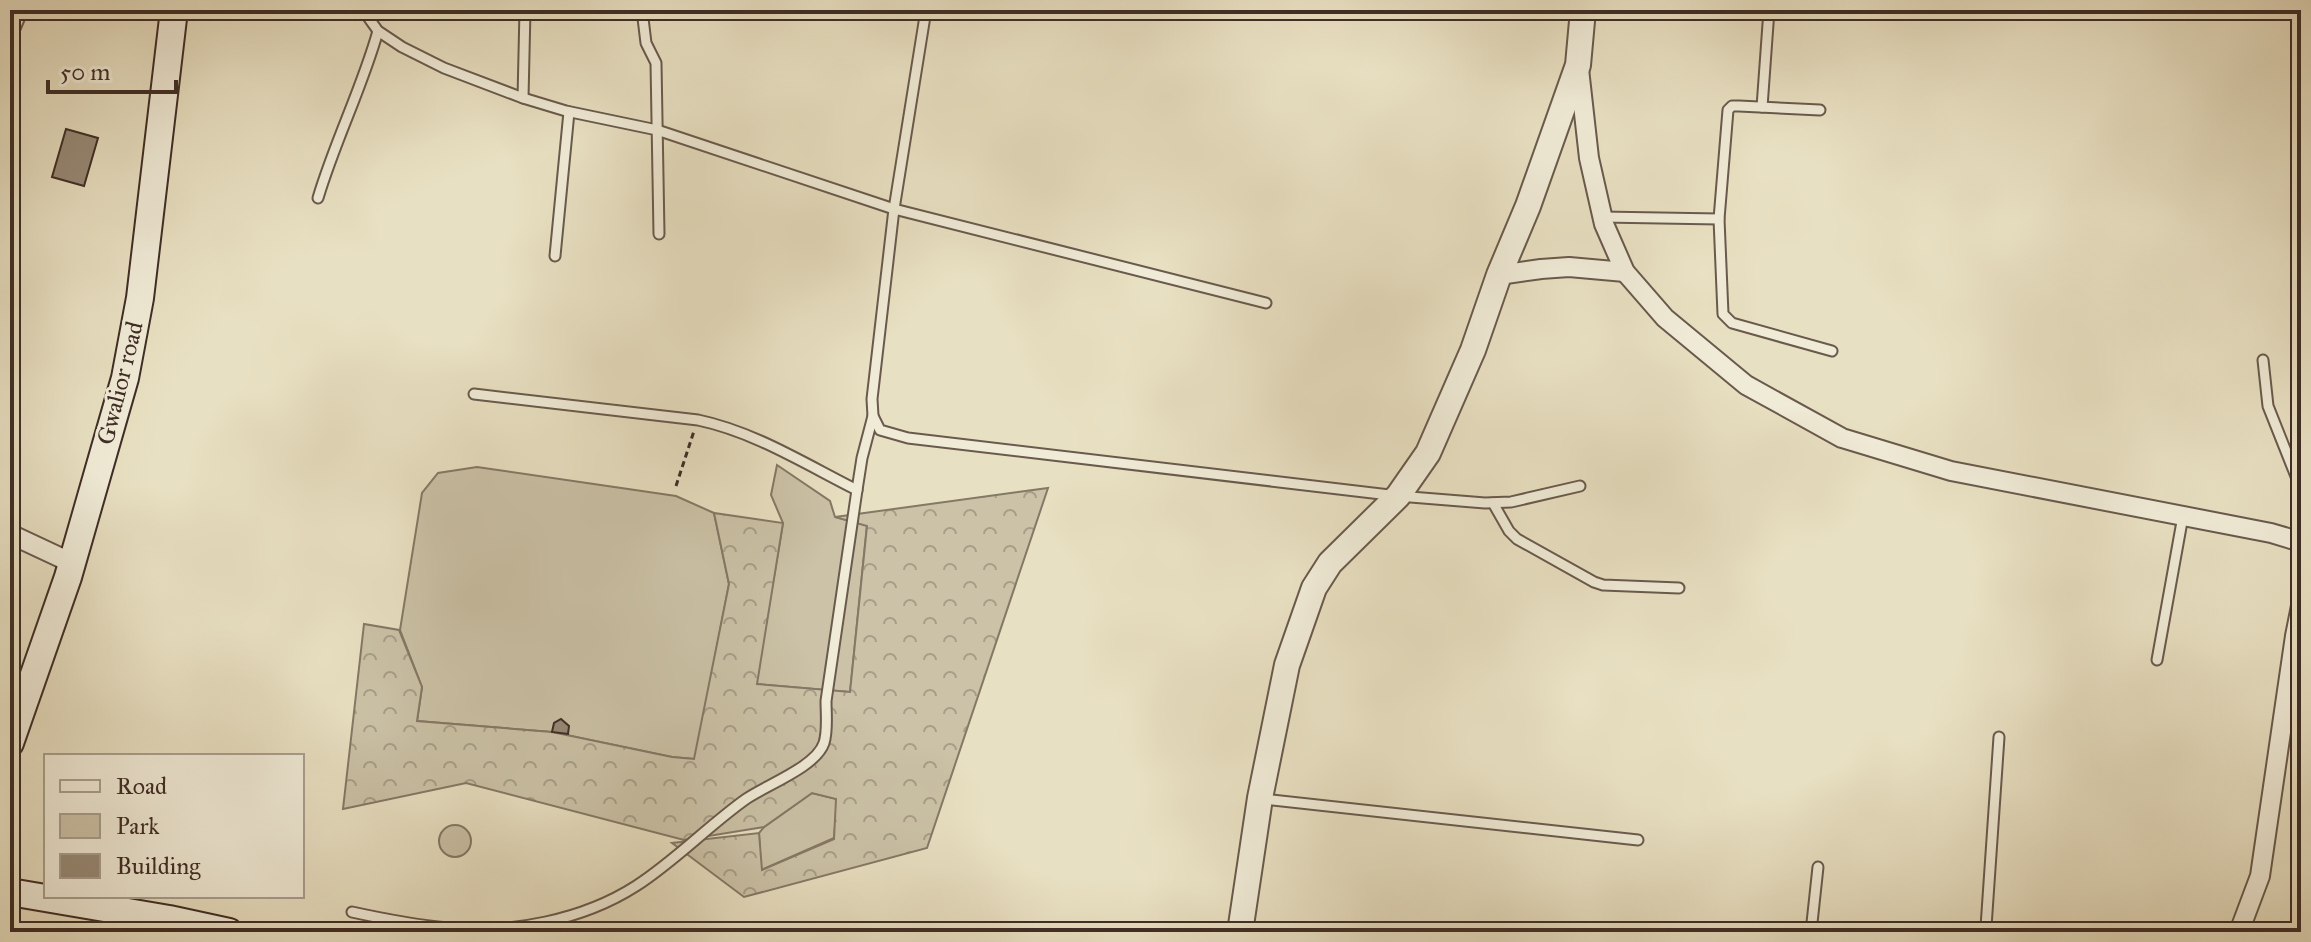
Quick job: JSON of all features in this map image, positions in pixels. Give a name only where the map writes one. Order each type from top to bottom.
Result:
[{"type":"main road","name":"Gwalior road","points":[[10,743],[72,563],[125,378],[138,311],[174,10]]},
{"type":"main road","points":[[10,892],[168,925],[229,932]]},
{"type":"street","points":[[10,29],[18,10]]},
{"type":"street","points":[[1583,10],[1578,65],[1589,158],[1602,217],[1625,272],[1665,318],[1746,385],[1842,438],[1951,471],[2271,533],[2301,542]]},
{"type":"street","points":[[1240,932],[1260,798],[1287,665],[1314,588],[1330,563],[1398,496],[1428,453],[1473,350],[1578,65]]},
{"type":"street","points":[[1499,275],[1569,267],[1625,272]]},
{"type":"street","points":[[10,534],[72,563]]},
{"type":"street","points":[[2239,932],[2260,876],[2301,606]]},
{"type":"lane","points":[[363,10],[378,31],[402,47],[444,68],[523,98],[569,112],[657,130],[894,209],[1266,303]]},
{"type":"lane","points":[[523,98],[525,10]]},
{"type":"lane","points":[[642,10],[646,43],[656,63],[659,234]]},
{"type":"lane","points":[[352,912],[452,929],[520,926],[574,914],[612,900],[637,886],[745,800],[813,759],[823,745],[826,701],[857,490],[873,416],[872,399],[894,209],[926,10]]},
{"type":"lane","points":[[1762,107],[1769,10]]},
{"type":"lane","points":[[318,198],[369,64],[378,31]]},
{"type":"lane","points":[[1820,110],[1732,106],[1728,110],[1719,219],[1723,314],[1732,323],[1832,351]]},
{"type":"lane","points":[[555,256],[569,112]]},
{"type":"lane","points":[[1602,217],[1719,219]]},
{"type":"lane","points":[[2263,360],[2268,406],[2301,489]]},
{"type":"lane","points":[[474,394],[721,425],[857,490]]},
{"type":"lane","points":[[873,416],[883,432],[908,438],[1398,496],[1493,503],[1511,502],[1580,486]]},
{"type":"lane","points":[[1493,503],[1517,539],[1594,582],[1679,588]]},
{"type":"lane","points":[[2157,660],[2183,516]]},
{"type":"lane","points":[[1943,932],[1986,927],[1999,737]]},
{"type":"lane","points":[[1260,798],[1638,840]]},
{"type":"lane","points":[[1811,932],[1818,867]]},
{"type":"path","points":[[676,486],[698,420]]},
{"type":"green space","points":[[777,465],[830,501],[835,517],[867,525],[850,692],[756,684],[783,523],[771,495]]},
{"type":"green space","points":[[477,467],[676,496],[714,513],[729,584],[695,759],[552,732],[417,721],[422,687],[400,630],[422,493],[438,473]]},
{"type":"green space","points":[[1048,488],[927,848],[744,897],[672,843],[759,833],[762,870],[834,839],[836,799],[812,793],[764,827],[684,840],[466,783],[343,809],[364,624],[399,630],[422,687],[417,721],[552,732],[694,759],[729,584],[714,513],[783,523],[757,684],[850,692],[867,526],[835,517]]},
{"type":"green space","points":[[812,793],[837,799],[834,838],[761,870],[759,833]]},
{"type":"green space","points":[[455,825],[466,830],[471,841],[466,852],[455,857],[444,852],[439,841],[444,830]]},
{"type":"building","points":[[66,129],[98,138],[84,186],[52,177]]},
{"type":"building","points":[[561,719],[569,726],[568,734],[552,732],[554,723]]}]
